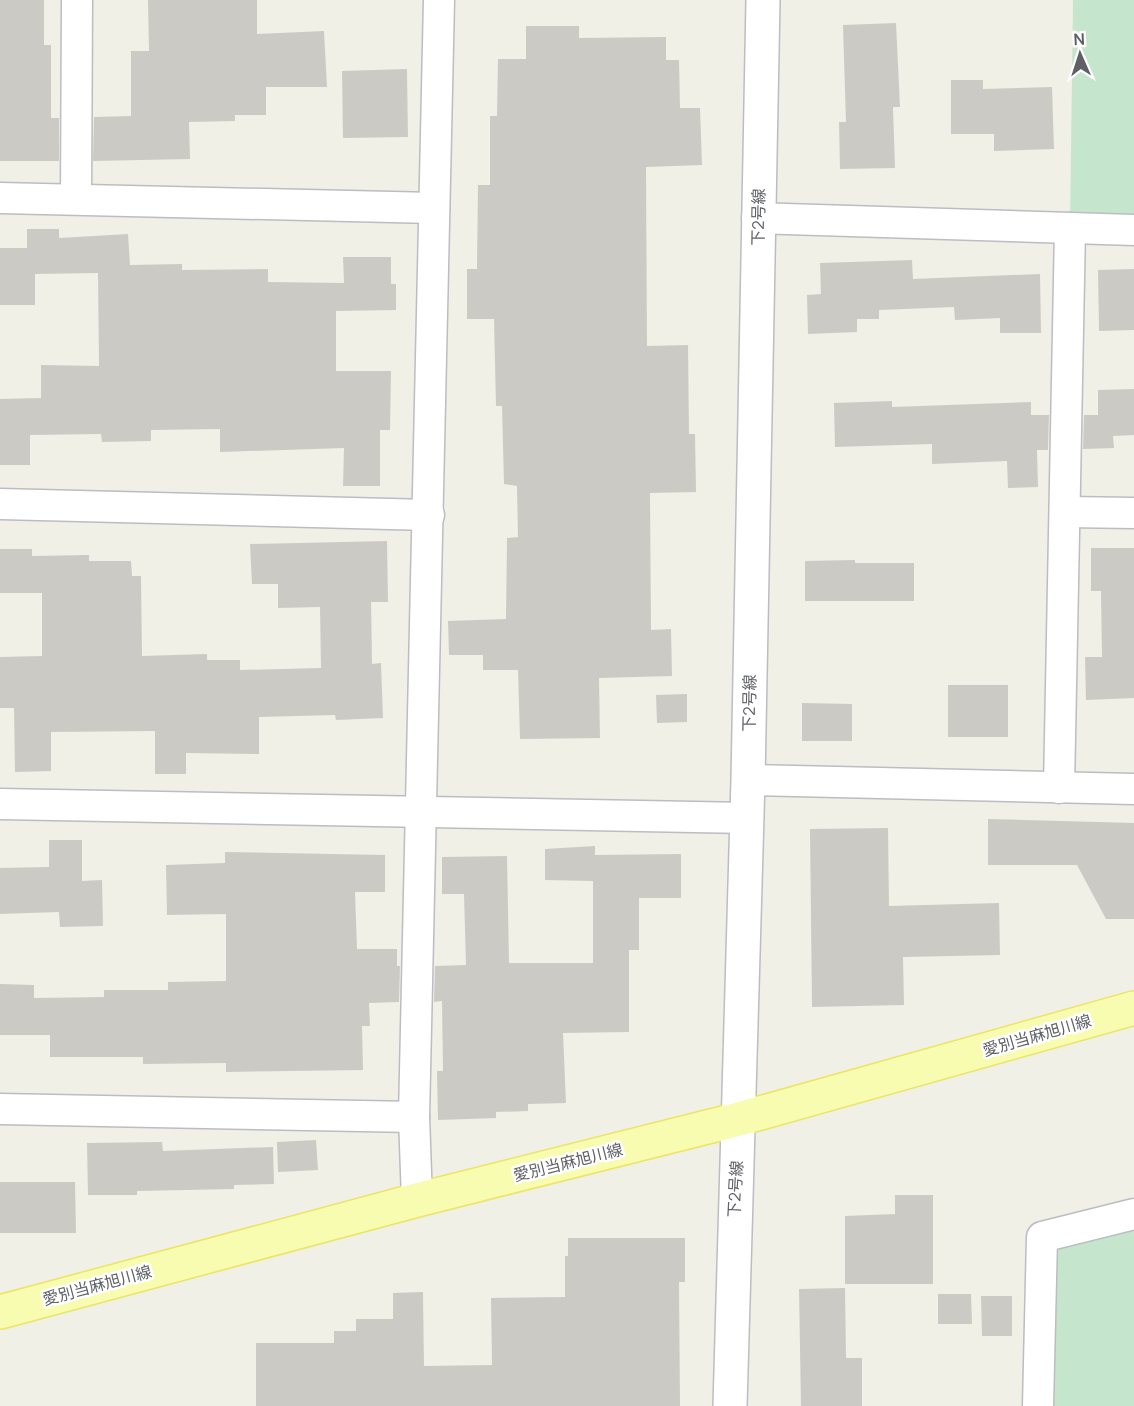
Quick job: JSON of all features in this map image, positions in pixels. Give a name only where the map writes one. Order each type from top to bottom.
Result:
[{"type":"main road","name":"愛別当麻旭川線","points":[[0,1312],[417,1200],[739,1119],[1134,1008]]},
{"type":"street","points":[[76,199],[78,0]]},
{"type":"street","points":[[417,1200],[414,1117],[439,0]]},
{"type":"street","name":"下2号線","points":[[730,1406],[748,780],[763,0]]},
{"type":"street","points":[[0,198],[434,208]]},
{"type":"street","points":[[758,218],[1134,230]]},
{"type":"street","points":[[1059,788],[1070,228]]},
{"type":"street","points":[[0,504],[429,515]]},
{"type":"street","points":[[1066,512],[1134,513]]},
{"type":"street","points":[[748,780],[1134,789]]},
{"type":"street","points":[[0,804],[747,818]]},
{"type":"street","points":[[0,1108],[414,1117]]},
{"type":"street","points":[[1038,1406],[1042,1237],[1134,1214]]},
{"type":"green space","points":[[1073,0],[1134,0],[1134,230],[1070,228]]},
{"type":"green space","points":[[1134,1214],[1134,1406],[1038,1406],[1042,1237]]},
{"type":"building","points":[[0,0],[44,0],[44,45],[51,45],[51,118],[59,118],[59,161],[0,161]]},
{"type":"building","points":[[148,0],[257,0],[257,34],[324,31],[327,87],[266,87],[266,115],[235,115],[235,121],[189,122],[190,159],[93,161],[94,117],[131,116],[131,51],[149,51]]},
{"type":"building","points":[[896,23],[900,107],[893,107],[895,168],[840,169],[839,122],[846,122],[843,25]]},
{"type":"building","points":[[526,26],[579,26],[579,38],[666,37],[666,60],[679,60],[680,108],[700,108],[702,165],[646,167],[647,346],[688,345],[689,434],[695,434],[696,492],[650,493],[651,630],[671,629],[672,676],[599,678],[600,738],[520,739],[518,670],[483,670],[483,655],[449,655],[448,621],[506,619],[507,538],[518,537],[517,486],[504,484],[502,406],[496,406],[494,319],[467,319],[467,269],[477,269],[478,185],[490,185],[490,116],[497,116],[498,59],[526,59]]},
{"type":"building","points":[[407,69],[408,137],[343,138],[342,71]]},
{"type":"building","points":[[951,80],[983,80],[983,89],[1052,87],[1054,149],[994,151],[994,134],[951,134]]},
{"type":"building","points":[[27,229],[59,229],[59,238],[128,234],[130,265],[182,264],[182,270],[268,269],[268,282],[344,283],[343,257],[391,257],[391,284],[396,284],[396,310],[336,311],[336,371],[391,371],[390,430],[380,430],[380,486],[343,486],[344,448],[220,452],[220,429],[151,430],[151,441],[102,442],[101,434],[30,435],[30,465],[0,465],[0,399],[41,398],[41,365],[99,366],[98,273],[35,274],[35,305],[0,305],[0,248],[27,248]]},
{"type":"building","points":[[912,260],[913,279],[1040,274],[1041,333],[1000,333],[1000,318],[955,320],[954,307],[879,310],[879,319],[857,319],[857,332],[808,334],[807,295],[821,294],[820,263]]},
{"type":"building","points":[[1134,269],[1134,330],[1099,331],[1098,270]]},
{"type":"building","points":[[1134,389],[1134,435],[1113,436],[1114,448],[1083,449],[1084,415],[1098,415],[1098,390]]},
{"type":"building","points":[[892,401],[892,407],[1031,402],[1031,415],[1049,415],[1048,450],[1037,450],[1038,487],[1008,488],[1007,461],[932,464],[932,444],[835,447],[834,403]]},
{"type":"building","points":[[387,541],[388,602],[371,602],[372,664],[381,663],[383,718],[336,720],[335,715],[259,717],[259,754],[186,753],[186,774],[155,774],[155,731],[51,732],[51,771],[15,772],[14,708],[0,708],[0,657],[42,656],[42,593],[0,593],[0,549],[32,549],[32,556],[89,555],[89,561],[131,561],[132,576],[141,576],[142,656],[207,654],[207,660],[240,660],[240,670],[321,668],[320,607],[278,608],[278,584],[252,584],[250,544]]},
{"type":"building","points":[[1091,548],[1134,548],[1134,698],[1086,700],[1085,657],[1102,657],[1101,591],[1091,591]]},
{"type":"building","points":[[855,560],[855,563],[914,563],[914,601],[805,601],[805,561]]},
{"type":"building","points":[[948,685],[1008,685],[1008,737],[948,737]]},
{"type":"building","points":[[687,694],[687,722],[657,723],[656,695]]},
{"type":"building","points":[[802,703],[852,704],[852,741],[802,741]]},
{"type":"building","points":[[988,819],[1134,823],[1134,919],[1106,919],[1077,865],[988,865]]},
{"type":"building","points":[[888,828],[889,906],[999,903],[1000,955],[903,957],[904,1005],[812,1007],[810,829]]},
{"type":"building","points":[[49,840],[82,840],[82,881],[102,880],[103,926],[60,927],[59,912],[0,914],[0,868],[49,867]]},
{"type":"building","points":[[595,846],[595,855],[681,854],[681,898],[639,898],[639,950],[629,950],[629,1032],[563,1033],[566,1103],[528,1104],[528,1111],[496,1112],[496,1118],[438,1120],[437,1071],[443,1071],[442,1001],[434,1002],[435,966],[466,965],[464,894],[442,894],[442,857],[507,856],[509,963],[593,963],[593,881],[545,880],[545,849]]},
{"type":"building","points":[[225,852],[385,855],[385,892],[355,892],[357,949],[397,949],[397,966],[400,966],[399,1002],[369,1003],[370,1026],[362,1026],[363,1070],[226,1072],[226,1063],[143,1064],[143,1057],[50,1057],[50,1035],[0,1035],[0,984],[34,985],[34,998],[104,997],[104,990],[168,990],[168,982],[226,981],[226,914],[167,915],[166,865],[225,863]]},
{"type":"building","points":[[316,1140],[318,1170],[278,1172],[277,1142]]},
{"type":"building","points":[[162,1142],[163,1151],[273,1147],[274,1184],[234,1185],[234,1189],[137,1191],[137,1195],[88,1195],[87,1143]]},
{"type":"building","points":[[0,1182],[75,1182],[76,1233],[0,1233]]},
{"type":"building","points":[[895,1195],[933,1195],[933,1284],[845,1284],[845,1216],[895,1214]]},
{"type":"building","points":[[568,1238],[685,1238],[685,1282],[679,1282],[680,1406],[256,1406],[256,1343],[334,1343],[334,1331],[356,1331],[356,1319],[393,1319],[393,1293],[423,1292],[424,1366],[492,1365],[491,1298],[565,1297],[565,1256],[568,1256]]},
{"type":"building","points":[[845,1288],[846,1358],[862,1358],[862,1406],[801,1406],[799,1289]]},
{"type":"building","points":[[938,1294],[971,1294],[972,1324],[938,1324]]},
{"type":"building","points":[[981,1296],[1012,1296],[1012,1336],[982,1336]]}]
